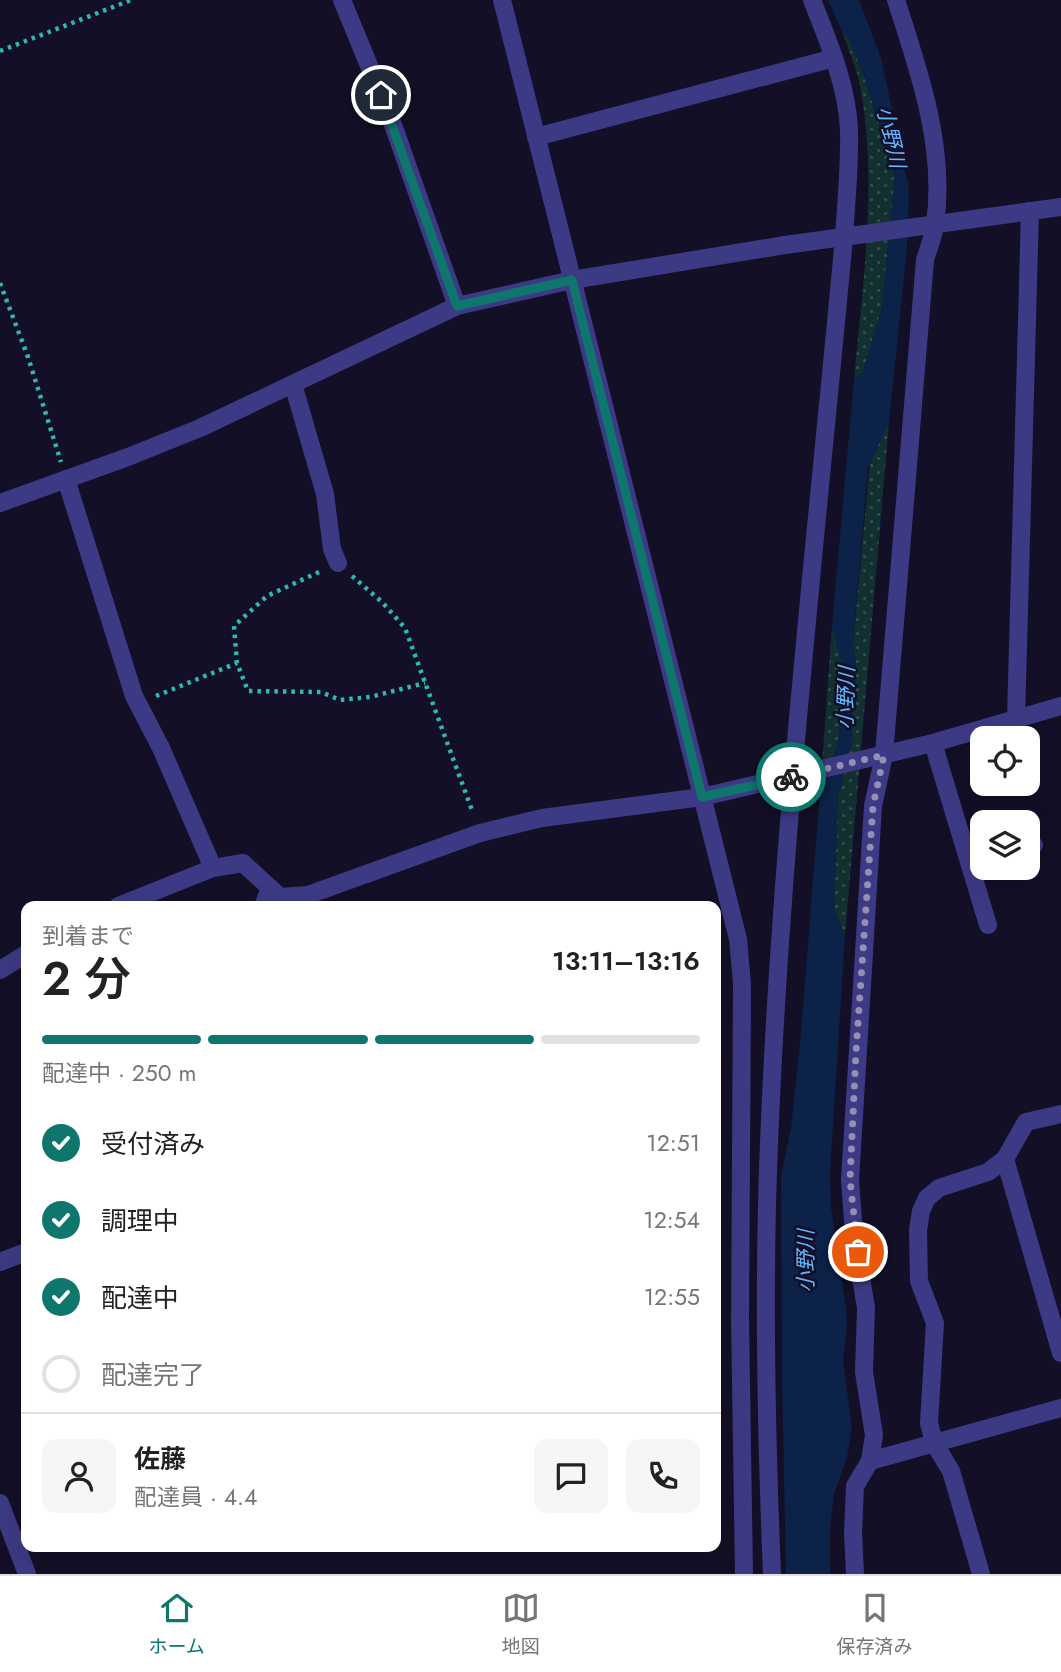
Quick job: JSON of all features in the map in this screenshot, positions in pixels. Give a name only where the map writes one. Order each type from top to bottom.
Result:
[{"type":"street","points":[[342,0],[391,118],[457,306]]},
{"type":"street","points":[[772,1574],[765,1379],[768,1145],[781,919],[801,775],[849,238],[849,129],[843,90],[834,58],[811,0]]},
{"type":"street","points":[[855,1574],[855,1486],[870,1461],[874,1436],[864,1372],[866,1308],[854,1234],[850,1180],[873,806],[930,225],[934,136],[925,94],[896,0]]},
{"type":"street","points":[[505,1],[572,280],[738,939],[741,963],[740,1321],[744,1574]]},
{"type":"street","points":[[537,138],[834,58]]},
{"type":"street","points":[[0,503],[200,428],[457,306],[572,280],[785,245],[1061,207]]},
{"type":"street","points":[[1016,719],[1030,211]]},
{"type":"street","points":[[293,384],[325,494],[332,549],[338,563]]},
{"type":"street","points":[[66,479],[137,703],[161,748],[213,868]]},
{"type":"street","points":[[130,901],[213,868],[243,863],[281,897],[308,895],[480,834],[542,818],[702,797],[933,743],[1061,706]]},
{"type":"street","points":[[933,743],[970,848]]},
{"type":"street","points":[[979,880],[988,925]]},
{"type":"street","points":[[266,901],[271,888]]},
{"type":"street","points":[[0,970],[21,957]]},
{"type":"street","points":[[981,1574],[951,1471],[934,1443],[929,1423],[935,1324],[919,1282],[918,1230],[921,1211],[927,1198],[939,1188],[988,1172],[1005,1159],[1026,1122],[1061,1114]]},
{"type":"street","points":[[1005,1159],[1061,1353]]},
{"type":"street","points":[[0,1262],[21,1254]]},
{"type":"street","points":[[870,1461],[1061,1408]]},
{"type":"street","points":[[0,1503],[27,1574]]},
{"type":"path","points":[[0,51],[131,0]]},
{"type":"path","points":[[0,283],[28,357],[66,479]]},
{"type":"path","points":[[425,684],[370,697],[340,700],[321,692],[248,691],[237,663],[234,626],[267,596],[338,563],[382,602],[405,628],[480,834]]},
{"type":"path","points":[[137,703],[237,663]]},
{"type":"green space","points":[[842,31],[851,42],[866,82],[895,177],[882,307],[863,372],[854,379],[865,266],[868,150],[858,77]]},
{"type":"green space","points":[[889,422],[845,936],[834,911],[838,796],[851,745],[856,668],[853,643],[870,462]]},
{"type":"green space","points":[[832,626],[845,673],[838,745],[820,793]]},
{"type":"water","name":"小野川","points":[[828,0],[859,0],[881,58],[909,195],[907,248],[889,422],[868,468],[853,643],[856,668],[851,745],[838,796],[834,910],[845,936],[830,1172],[831,1208],[846,1308],[843,1361],[852,1427],[847,1457],[834,1494],[830,1528],[830,1574],[786,1574],[781,1176],[791,1128],[800,1044],[820,793],[838,745],[845,674],[832,626],[854,379],[863,372],[882,307],[895,177],[851,42],[842,31]]},
{"type":"way so far","points":[[791,777],[884,755],[873,806],[856,1052],[850,1180],[858,1252]]},
{"type":"route","points":[[381,95],[457,306],[572,280],[702,797],[791,777]]}]
